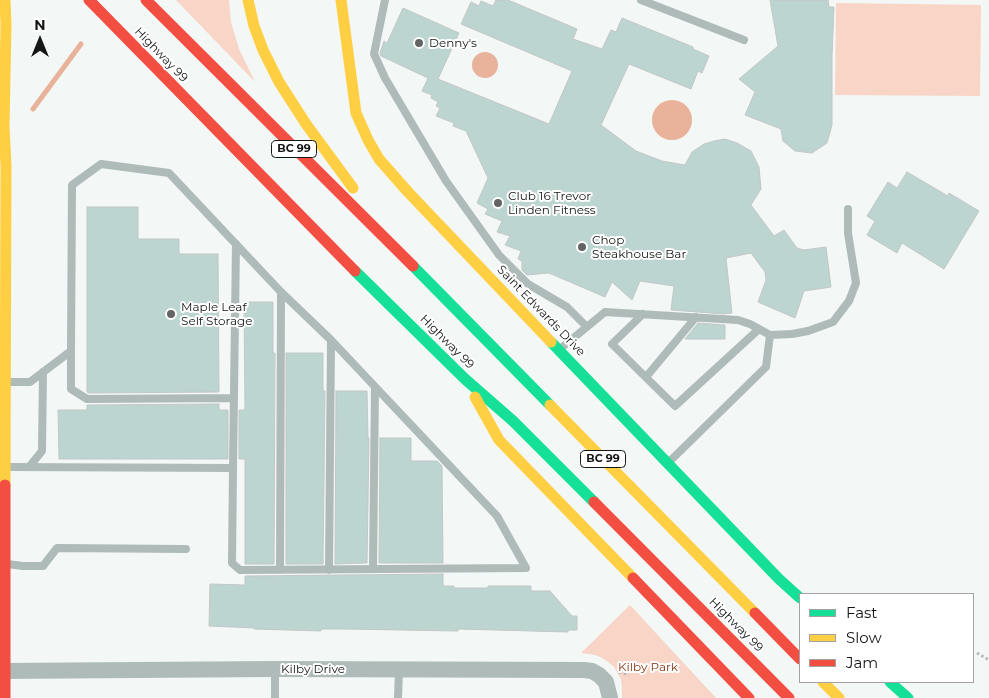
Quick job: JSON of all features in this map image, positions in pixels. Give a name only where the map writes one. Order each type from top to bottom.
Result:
[{"type":"main road","points":[[5,0],[6,25],[2,126],[6,382],[3,671],[5,698]]},
{"type":"main road","name":"Highway 99","points":[[90,0],[323,239],[464,379],[520,428],[789,698]]},
{"type":"main road","name":"Highway 99","points":[[146,0],[799,658]]},
{"type":"main road","points":[[248,0],[254,26],[263,50],[279,82],[306,124],[406,260]]},
{"type":"main road","name":"Saint Edwards Drive","points":[[341,0],[356,113],[379,159],[408,192],[559,350],[779,579],[799,597]]},
{"type":"main road","points":[[464,379],[499,440],[749,698]]},
{"type":"main road","points":[[891,683],[908,698]]},
{"type":"main road","points":[[826,685],[839,698]]},
{"type":"main road","points":[[826,685],[845,698]]},
{"type":"street","name":"Kilby Drive","points":[[3,671],[275,669],[592,671],[599,674],[606,682],[610,698]]},
{"type":"lane","points":[[385,0],[374,54],[385,78],[446,181],[499,254],[522,278],[528,284],[567,307],[587,327]]},
{"type":"lane","points":[[641,0],[744,40]]},
{"type":"lane","points":[[234,398],[87,399],[71,389],[72,185],[101,164],[169,173],[497,516],[526,568],[240,570],[232,563],[236,244]]},
{"type":"lane","points":[[559,350],[605,312],[738,320],[770,335],[808,331],[833,322],[849,301],[856,283],[848,233],[848,208]]},
{"type":"lane","points":[[280,570],[281,292]]},
{"type":"lane","points":[[643,314],[612,344],[675,406],[759,329]]},
{"type":"lane","points":[[646,377],[696,317]]},
{"type":"lane","points":[[668,463],[766,367],[770,335]]},
{"type":"lane","points":[[329,570],[330,340]]},
{"type":"lane","points":[[6,382],[30,382],[71,351]]},
{"type":"lane","points":[[29,467],[42,451],[43,372]]},
{"type":"lane","points":[[373,569],[374,387]]},
{"type":"lane","points":[[6,467],[233,468]]},
{"type":"lane","points":[[5,564],[43,566],[57,548],[186,549]]},
{"type":"lane","points":[[275,669],[275,698]]},
{"type":"lane","points":[[398,698],[399,670]]},
{"type":"path","points":[[977,653],[989,660]]},
{"type":"path","points":[[619,672],[629,675]]},
{"type":"green space","points":[[176,0],[229,0],[231,22],[239,49],[255,82]]},
{"type":"green space","points":[[836,3],[981,5],[980,96],[835,95]]},
{"type":"green space","name":"Kilby Park","points":[[630,605],[716,698],[622,698],[621,679],[614,667],[595,655],[581,653]]},
{"type":"shaded area","points":[[485,52],[495,55],[498,65],[495,75],[485,78],[475,75],[472,65],[475,55]]},
{"type":"shaded area","points":[[672,100],[686,106],[692,120],[686,134],[672,140],[658,134],[652,120],[658,106]]},
{"type":"building","points":[[496,0],[508,0],[577,29],[573,39],[602,49],[611,30],[616,32],[622,18],[693,47],[693,49],[709,56],[702,73],[698,71],[691,89],[629,64],[601,125],[636,151],[662,161],[685,165],[692,152],[704,144],[714,141],[725,139],[751,151],[759,167],[761,189],[751,205],[774,236],[784,230],[797,248],[804,250],[826,247],[831,287],[804,291],[795,318],[758,302],[766,280],[765,272],[751,253],[726,258],[732,313],[724,314],[671,310],[674,286],[640,281],[632,300],[612,282],[605,297],[549,273],[527,275],[522,270],[522,261],[518,259],[521,251],[505,245],[510,236],[497,232],[502,221],[485,214],[488,209],[477,203],[488,178],[466,131],[453,126],[454,123],[436,116],[440,108],[436,106],[438,102],[431,98],[432,95],[422,91],[428,78],[381,56],[380,53],[384,41],[387,43],[403,8],[459,33],[438,79],[549,124],[572,71],[461,24],[471,2],[479,6],[481,1],[493,6]]},
{"type":"building","points":[[770,0],[828,0],[829,7],[834,7],[832,125],[827,143],[812,153],[795,151],[783,141],[781,129],[745,115],[755,92],[739,79],[778,46]]},
{"type":"building","points":[[907,172],[948,196],[949,193],[979,211],[944,269],[902,243],[897,253],[867,235],[875,221],[867,216],[888,182],[897,188]]},
{"type":"building","points":[[87,207],[138,207],[138,239],[179,239],[179,254],[218,254],[219,392],[87,392]]},
{"type":"building","points":[[244,302],[273,302],[273,353],[275,353],[274,564],[245,564],[245,459],[239,459],[239,410],[245,410]]},
{"type":"building","points":[[698,323],[725,325],[725,339],[685,339]]},
{"type":"building","points":[[286,353],[323,353],[323,391],[325,391],[323,564],[286,564]]},
{"type":"building","points":[[336,391],[367,391],[369,438],[367,563],[335,564]]},
{"type":"building","points":[[219,404],[219,410],[228,410],[228,459],[59,459],[58,410],[87,410],[87,405]]},
{"type":"building","points":[[380,438],[411,438],[411,461],[437,461],[442,466],[443,563],[379,563]]},
{"type":"building","points":[[443,574],[443,586],[454,586],[454,588],[531,586],[531,591],[550,591],[572,616],[577,616],[577,630],[568,630],[568,632],[458,629],[458,631],[321,629],[321,631],[209,626],[210,584],[245,585],[245,576]]},
{"type":"waterway","points":[[33,109],[81,44]]},
{"type":"traffic: fast","points":[[413,266],[550,405]]},
{"type":"traffic: fast","points":[[355,271],[465,379],[513,421],[594,502]]},
{"type":"traffic: fast","points":[[551,342],[779,579],[799,597]]},
{"type":"traffic: fast","points":[[891,683],[908,698]]},
{"type":"traffic: slow","points":[[4,127],[5,0]]},
{"type":"traffic: slow","points":[[248,0],[254,26],[263,50],[279,82],[306,124],[353,188]]},
{"type":"traffic: slow","points":[[341,0],[356,113],[379,159],[551,342]]},
{"type":"traffic: slow","points":[[4,127],[6,166],[5,485]]},
{"type":"traffic: slow","points":[[475,397],[499,440],[633,578]]},
{"type":"traffic: slow","points":[[550,405],[755,613]]},
{"type":"traffic: slow","points":[[824,683],[839,698]]},
{"type":"traffic: jam","points":[[89,0],[355,271]]},
{"type":"traffic: jam","points":[[146,0],[413,266]]},
{"type":"traffic: jam","points":[[5,485],[5,698]]},
{"type":"traffic: jam","points":[[594,502],[789,698]]},
{"type":"traffic: jam","points":[[633,578],[749,698]]},
{"type":"traffic: jam","points":[[755,613],[799,658]]},
{"type":"place","name":"Denny's","points":[[419,43]]},
{"type":"place","name":"Club 16 Trevor Linden Fitness","points":[[498,203]]},
{"type":"place","name":"Chop Steakhouse Bar","points":[[582,247]]},
{"type":"place","name":"Maple Leaf Self Storage","points":[[171,314]]}]
